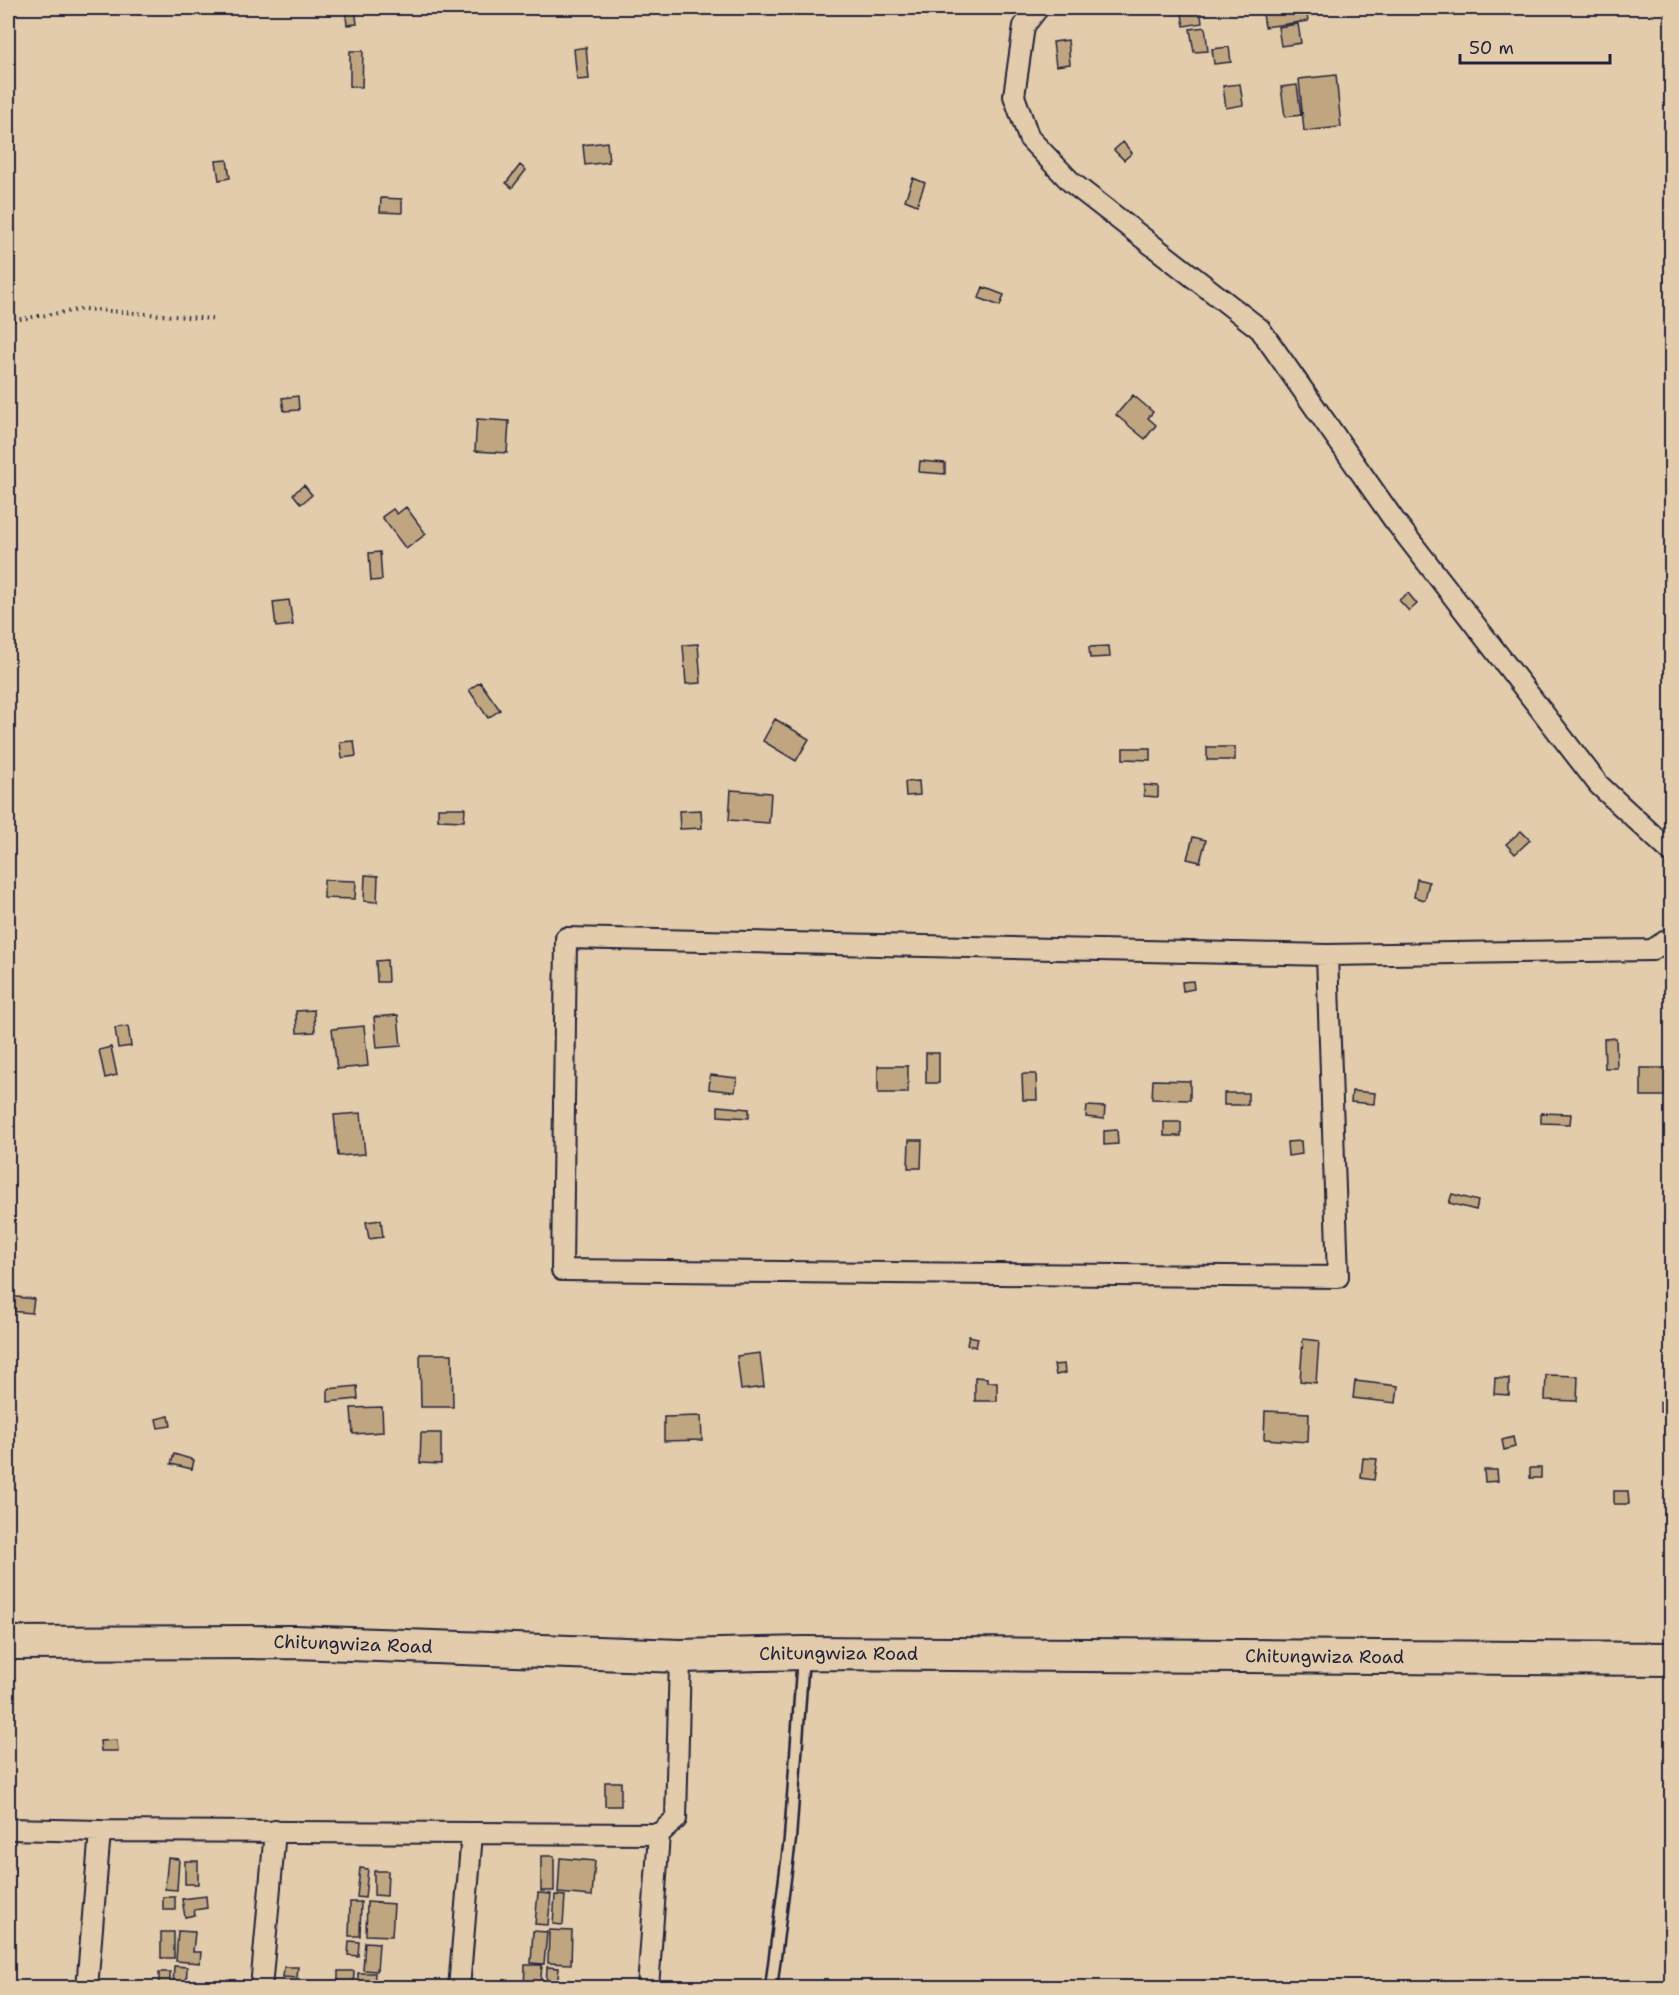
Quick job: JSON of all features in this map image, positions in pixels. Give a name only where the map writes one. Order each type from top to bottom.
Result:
[{"type":"main road","name":"Chitungwiza Road","points":[[8,1643],[294,1642],[680,1656],[803,1653],[1671,1659]]},
{"type":"street","points":[[1038,8],[1024,26],[1014,96],[1029,138],[1071,182],[1260,329],[1394,520],[1599,785],[1671,853]]},
{"type":"street","points":[[1327,955],[1338,1277],[562,1270],[566,938],[1327,955],[1652,950],[1671,937]]},
{"type":"street","points":[[8,1829],[659,1834],[676,1819],[680,1656]]},
{"type":"street","points":[[87,1988],[100,1831]]},
{"type":"street","points":[[261,1988],[275,1831]]},
{"type":"street","points":[[459,1988],[472,1834]]},
{"type":"street","points":[[648,1988],[659,1834]]},
{"type":"lane","points":[[771,1988],[790,1839],[803,1653]]},
{"type":"path","points":[[8,321],[84,309],[212,319]]},
{"type":"building","points":[[345,8],[355,8],[357,24],[347,25]]},
{"type":"building","points":[[1181,8],[1200,8],[1202,23],[1184,26]]},
{"type":"building","points":[[1262,8],[1306,8],[1308,21],[1265,27]]},
{"type":"building","points":[[1298,24],[1301,43],[1281,46],[1278,27]]},
{"type":"building","points":[[1205,27],[1208,51],[1194,52],[1190,29]]},
{"type":"building","points":[[1068,40],[1070,64],[1056,66],[1053,42]]},
{"type":"building","points":[[586,47],[589,79],[577,80],[574,49]]},
{"type":"building","points":[[1229,47],[1231,62],[1214,64],[1212,49]]},
{"type":"building","points":[[350,51],[363,51],[362,87],[350,86]]},
{"type":"building","points":[[1336,75],[1341,127],[1304,131],[1299,79]]},
{"type":"building","points":[[1240,84],[1243,105],[1226,108],[1223,86]]},
{"type":"building","points":[[1297,85],[1301,115],[1285,117],[1281,87]]},
{"type":"building","points":[[607,142],[609,162],[585,165],[583,145]]},
{"type":"building","points":[[1123,142],[1132,153],[1124,160],[1114,150]]},
{"type":"building","points":[[227,160],[230,178],[219,180],[216,161]]},
{"type":"building","points":[[520,165],[526,170],[512,188],[506,183]]},
{"type":"building","points":[[913,178],[925,183],[917,205],[905,200]]},
{"type":"building","points":[[381,198],[402,199],[402,213],[380,212]]},
{"type":"building","points":[[983,287],[1004,295],[1000,306],[979,298]]},
{"type":"building","points":[[1133,395],[1153,412],[1148,418],[1156,425],[1145,439],[1116,415]]},
{"type":"building","points":[[298,396],[299,410],[284,411],[282,398]]},
{"type":"building","points":[[477,419],[509,421],[507,453],[475,451]]},
{"type":"building","points":[[920,461],[945,463],[945,474],[919,472]]},
{"type":"building","points":[[304,485],[312,495],[301,504],[293,494]]},
{"type":"building","points":[[406,507],[426,534],[406,549],[382,517],[393,509],[397,514]]},
{"type":"building","points":[[380,552],[382,580],[371,581],[369,553]]},
{"type":"building","points":[[1408,593],[1417,604],[1409,611],[1399,600]]},
{"type":"building","points":[[289,600],[293,625],[276,627],[273,602]]},
{"type":"building","points":[[698,644],[701,683],[686,684],[683,645]]},
{"type":"building","points":[[1109,646],[1110,657],[1090,658],[1089,647]]},
{"type":"building","points":[[480,682],[500,710],[488,718],[469,690]]},
{"type":"building","points":[[775,719],[809,739],[796,761],[763,741]]},
{"type":"building","points":[[354,741],[356,756],[342,758],[340,742]]},
{"type":"building","points":[[1207,747],[1235,747],[1235,760],[1207,760]]},
{"type":"building","points":[[1123,748],[1150,748],[1150,760],[1123,759]]},
{"type":"building","points":[[919,781],[920,795],[906,796],[905,782]]},
{"type":"building","points":[[1144,785],[1158,786],[1158,797],[1144,796]]},
{"type":"building","points":[[731,790],[771,793],[769,823],[729,820]]},
{"type":"building","points":[[438,808],[465,808],[464,821],[438,820]]},
{"type":"building","points":[[701,810],[702,828],[680,829],[679,811]]},
{"type":"building","points":[[1521,831],[1530,840],[1515,854],[1506,844]]},
{"type":"building","points":[[1193,837],[1206,840],[1200,862],[1187,859]]},
{"type":"building","points":[[365,875],[378,876],[377,902],[364,901]]},
{"type":"building","points":[[1417,879],[1429,882],[1425,900],[1414,897]]},
{"type":"building","points":[[324,880],[356,881],[355,899],[324,898]]},
{"type":"building","points":[[387,960],[388,982],[377,982],[376,961]]},
{"type":"building","points":[[1193,981],[1194,989],[1183,991],[1182,982]]},
{"type":"building","points":[[314,1010],[315,1032],[297,1033],[296,1011]]},
{"type":"building","points":[[398,1015],[401,1046],[377,1048],[374,1017]]},
{"type":"building","points":[[128,1026],[131,1046],[118,1048],[115,1028]]},
{"type":"building","points":[[364,1026],[368,1066],[337,1069],[332,1029]]},
{"type":"building","points":[[1616,1038],[1617,1068],[1605,1068],[1604,1039]]},
{"type":"building","points":[[111,1047],[117,1075],[105,1078],[99,1050]]},
{"type":"building","points":[[926,1053],[939,1053],[939,1083],[926,1083]]},
{"type":"building","points":[[878,1066],[908,1066],[908,1093],[878,1093]]},
{"type":"building","points":[[1641,1068],[1668,1068],[1669,1096],[1641,1096]]},
{"type":"building","points":[[1022,1074],[1036,1074],[1037,1100],[1023,1100]]},
{"type":"building","points":[[710,1075],[737,1078],[735,1092],[709,1089]]},
{"type":"building","points":[[1153,1080],[1190,1081],[1190,1100],[1152,1099]]},
{"type":"building","points":[[1352,1091],[1375,1093],[1374,1104],[1351,1102]]},
{"type":"building","points":[[1224,1093],[1248,1093],[1248,1105],[1224,1105]]},
{"type":"building","points":[[718,1106],[749,1109],[749,1118],[718,1116]]},
{"type":"building","points":[[1087,1106],[1105,1107],[1104,1119],[1086,1117]]},
{"type":"building","points":[[361,1113],[365,1154],[338,1156],[334,1115]]},
{"type":"building","points":[[1541,1113],[1571,1114],[1570,1124],[1541,1123]]},
{"type":"building","points":[[1164,1122],[1181,1122],[1181,1136],[1164,1136]]},
{"type":"building","points":[[1117,1130],[1118,1144],[1104,1145],[1104,1131]]},
{"type":"building","points":[[909,1140],[922,1140],[921,1168],[908,1168]]},
{"type":"building","points":[[1301,1141],[1302,1154],[1288,1156],[1287,1142]]},
{"type":"building","points":[[1452,1194],[1478,1201],[1476,1210],[1449,1203]]},
{"type":"building","points":[[381,1220],[383,1237],[369,1239],[366,1222]]},
{"type":"building","points":[[8,1296],[34,1299],[32,1313],[8,1311]]},
{"type":"building","points":[[969,1336],[978,1338],[976,1347],[967,1345]]},
{"type":"building","points":[[1303,1339],[1319,1341],[1316,1383],[1300,1381]]},
{"type":"building","points":[[760,1353],[764,1387],[741,1390],[737,1356]]},
{"type":"building","points":[[420,1354],[452,1354],[453,1407],[421,1407]]},
{"type":"building","points":[[1064,1364],[1065,1373],[1056,1375],[1054,1365]]},
{"type":"building","points":[[1546,1375],[1578,1376],[1577,1401],[1545,1400]]},
{"type":"building","points":[[975,1377],[987,1378],[987,1382],[997,1382],[997,1401],[975,1401]]},
{"type":"building","points":[[1495,1378],[1509,1379],[1509,1395],[1494,1394]]},
{"type":"building","points":[[1355,1381],[1398,1386],[1396,1403],[1353,1398]]},
{"type":"building","points":[[357,1386],[358,1399],[328,1402],[328,1389]]},
{"type":"building","points":[[1660,1402],[1672,1402],[1672,1412],[1660,1412]]},
{"type":"building","points":[[382,1407],[383,1432],[353,1434],[351,1408]]},
{"type":"building","points":[[1265,1411],[1309,1413],[1308,1442],[1264,1439]]},
{"type":"building","points":[[169,1416],[171,1426],[158,1428],[156,1419]]},
{"type":"building","points":[[701,1416],[702,1440],[664,1441],[664,1417]]},
{"type":"building","points":[[421,1433],[441,1433],[441,1464],[420,1463]]},
{"type":"building","points":[[1513,1437],[1515,1447],[1504,1450],[1502,1440]]},
{"type":"building","points":[[174,1454],[194,1460],[192,1469],[171,1464]]},
{"type":"building","points":[[1363,1458],[1377,1459],[1374,1480],[1361,1478]]},
{"type":"building","points":[[1530,1468],[1541,1468],[1541,1478],[1530,1478]]},
{"type":"building","points":[[1484,1470],[1497,1470],[1498,1481],[1485,1482]]},
{"type":"building","points":[[1614,1491],[1628,1491],[1629,1504],[1614,1504]]},
{"type":"building","points":[[117,1740],[118,1751],[101,1751],[100,1741]]},
{"type":"building","points":[[605,1782],[621,1782],[621,1806],[605,1806]]},
{"type":"building","points":[[541,1856],[554,1856],[554,1891],[541,1891]]},
{"type":"building","points":[[168,1858],[179,1859],[177,1890],[165,1889]]},
{"type":"building","points":[[560,1858],[595,1861],[592,1896],[558,1893]]},
{"type":"building","points":[[185,1861],[198,1861],[198,1884],[185,1884]]},
{"type":"building","points":[[360,1868],[368,1869],[365,1898],[357,1897]]},
{"type":"building","points":[[374,1871],[388,1871],[387,1896],[374,1895]]},
{"type":"building","points":[[538,1893],[551,1894],[548,1925],[535,1924]]},
{"type":"building","points":[[555,1895],[565,1896],[563,1925],[553,1924]]},
{"type":"building","points":[[206,1896],[207,1908],[194,1910],[195,1915],[185,1917],[182,1899]]},
{"type":"building","points":[[163,1897],[175,1897],[175,1910],[163,1910]]},
{"type":"building","points":[[350,1902],[361,1902],[360,1936],[349,1936]]},
{"type":"building","points":[[367,1902],[394,1904],[392,1936],[366,1935]]},
{"type":"building","points":[[549,1930],[572,1931],[571,1964],[548,1963]]},
{"type":"building","points":[[178,1931],[195,1932],[193,1952],[201,1952],[200,1963],[176,1961]]},
{"type":"building","points":[[533,1931],[547,1932],[544,1964],[531,1963]]},
{"type":"building","points":[[161,1932],[174,1932],[174,1958],[161,1958]]},
{"type":"building","points":[[349,1941],[359,1942],[358,1956],[348,1955]]},
{"type":"building","points":[[365,1942],[379,1943],[377,1971],[363,1970]]},
{"type":"building","points":[[525,1965],[542,1965],[540,1988],[524,1988]]},
{"type":"building","points":[[174,1966],[187,1967],[186,1988],[173,1988]]},
{"type":"building","points":[[284,1967],[298,1967],[297,1978],[283,1977]]},
{"type":"building","points":[[547,1967],[559,1968],[557,1988],[546,1988]]},
{"type":"building","points":[[338,1971],[354,1971],[353,1988],[338,1988]]},
{"type":"building","points":[[159,1972],[170,1972],[170,1988],[159,1988]]},
{"type":"building","points":[[358,1973],[375,1973],[374,1988],[358,1988]]}]
